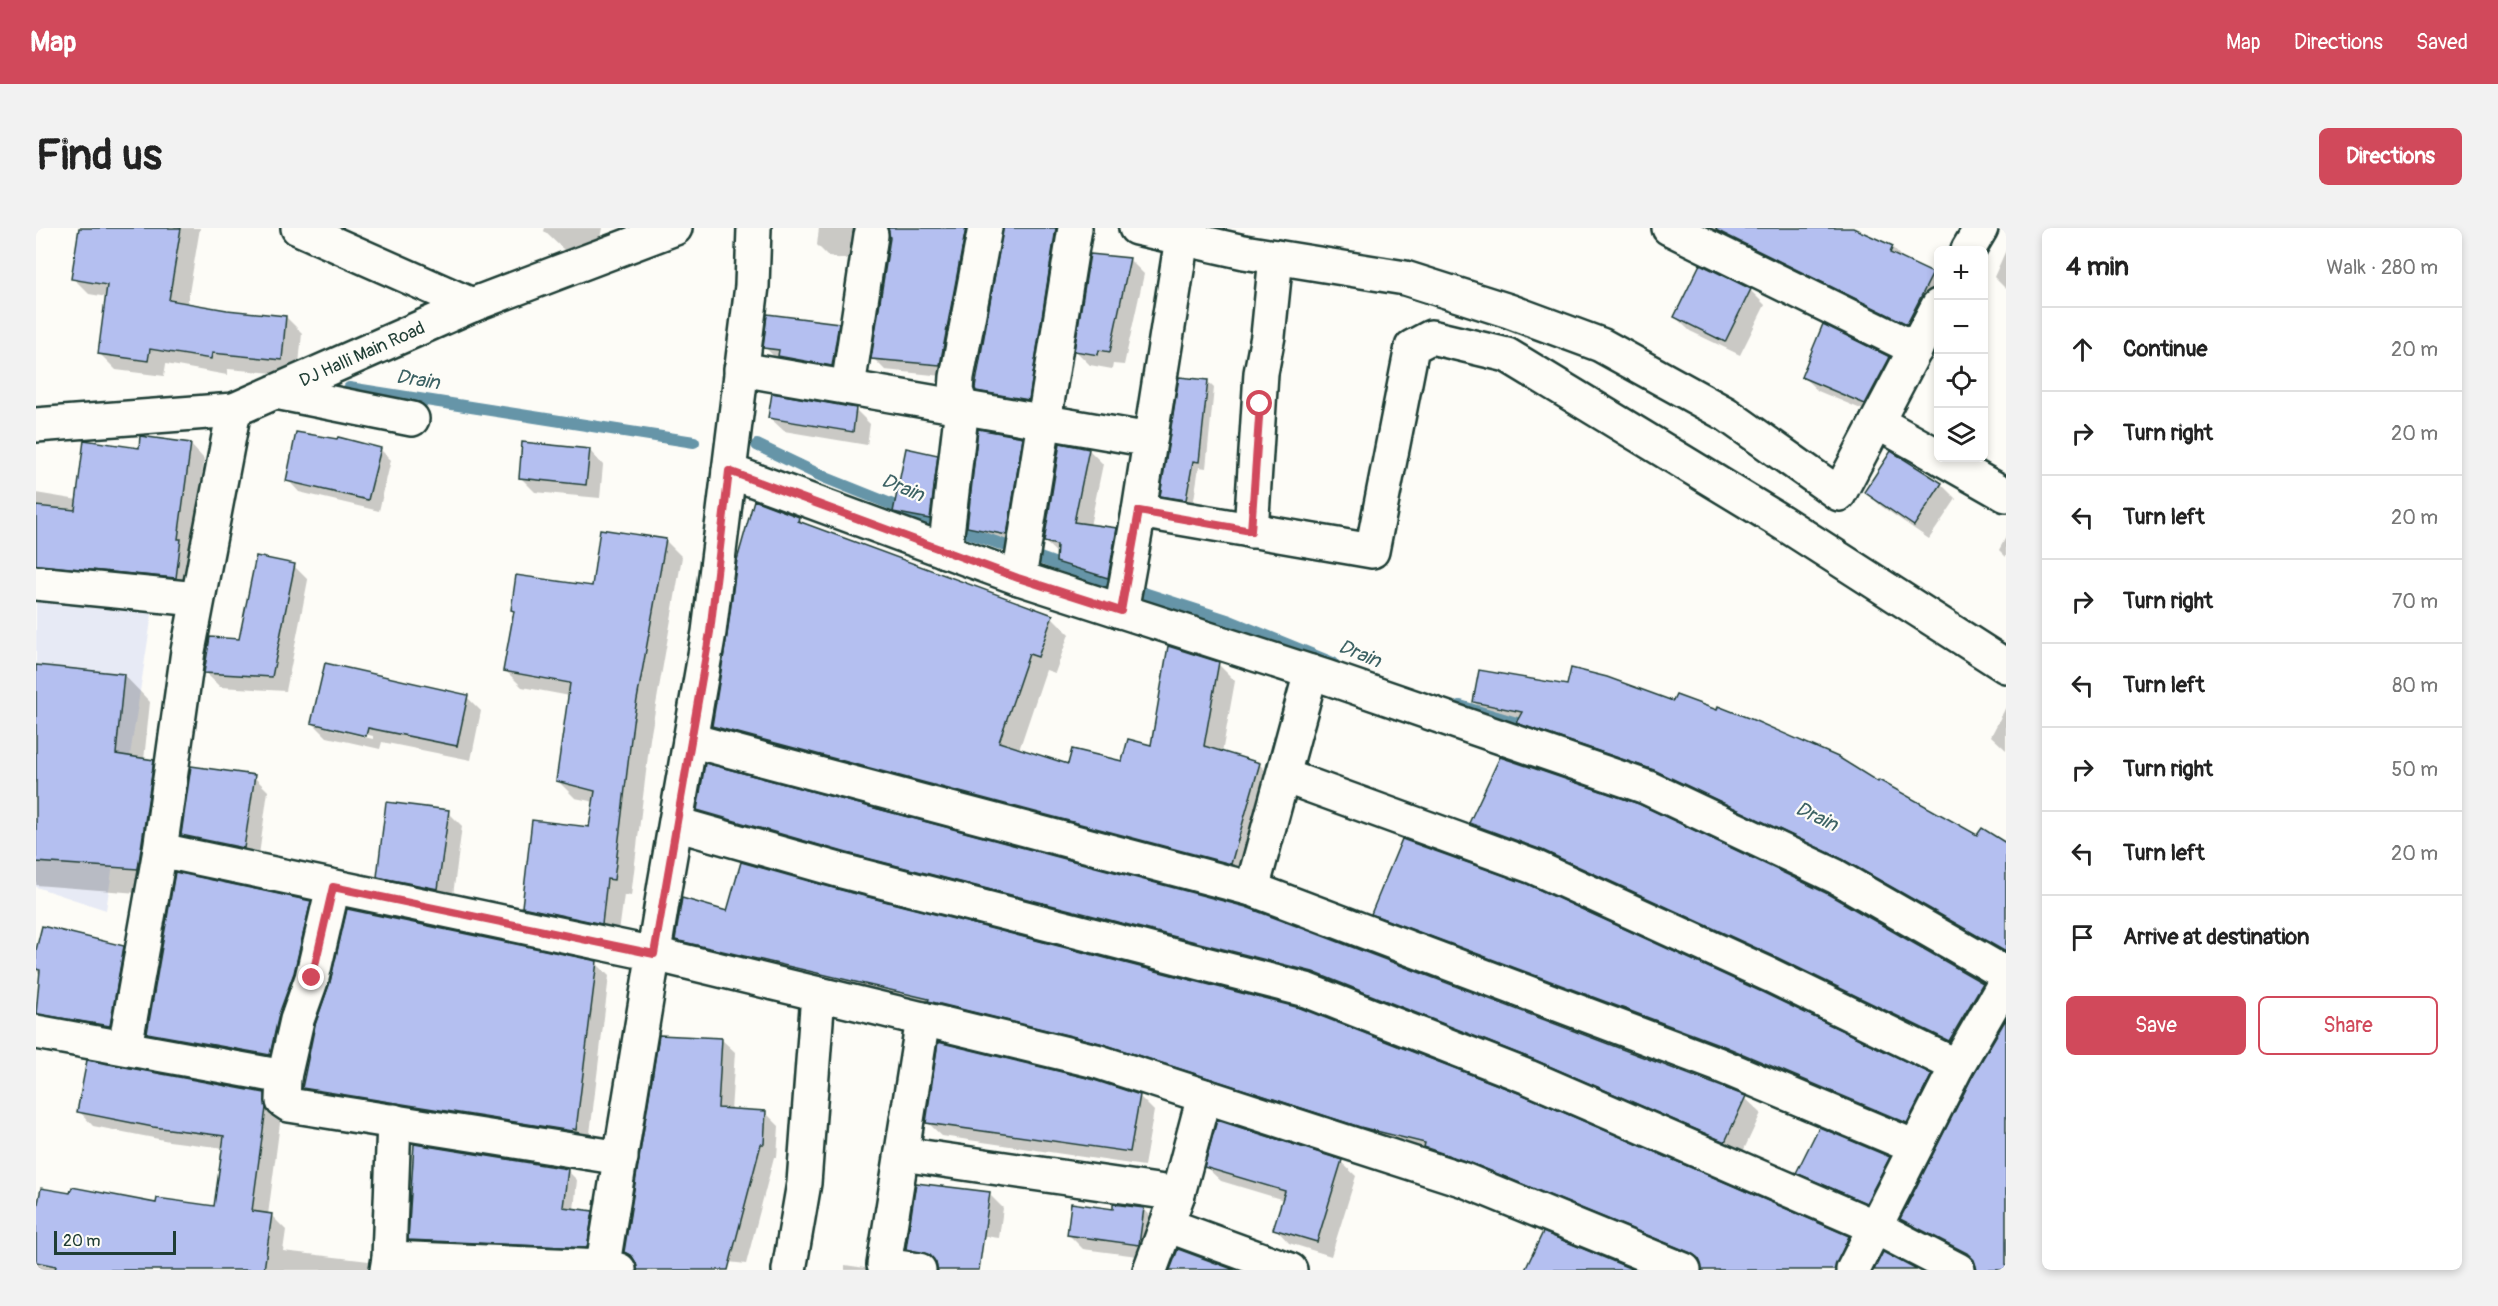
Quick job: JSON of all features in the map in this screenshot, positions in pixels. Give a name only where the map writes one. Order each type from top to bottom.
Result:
[{"type":"street","points":[[298,228],[472,305]]},
{"type":"street","name":"DJ Halli Main Road","points":[[36,425],[234,410],[472,305],[675,228]]},
{"type":"street","points":[[394,1121],[388,1264],[608,1269],[621,1158],[710,632],[752,286],[754,228]]},
{"type":"street","points":[[945,551],[962,407],[956,391],[957,377],[985,228]]},
{"type":"street","points":[[1019,575],[1075,228]]},
{"type":"street","points":[[1136,228],[1276,257],[1405,278],[1601,345],[1726,414],[1839,494],[1934,314]]},
{"type":"street","points":[[1669,228],[1916,349]]},
{"type":"street","points":[[1970,246],[1980,228]]},
{"type":"street","points":[[848,387],[871,235]]},
{"type":"street","points":[[1124,595],[1182,238]]},
{"type":"street","points":[[1251,531],[1261,373],[1268,336],[1276,257]]},
{"type":"street","points":[[1139,511],[1372,551],[1412,346],[1431,337],[1507,355],[1780,521],[2006,666]]},
{"type":"street","points":[[741,369],[1150,440]]},
{"type":"street","points":[[276,392],[412,419]]},
{"type":"street","points":[[126,1047],[160,850],[188,651],[234,410]]},
{"type":"street","points":[[1878,422],[1934,454]]},
{"type":"street","points":[[1949,462],[2006,495]]},
{"type":"street","points":[[729,471],[945,551],[1019,575],[1124,595],[1311,672],[1646,787],[1835,876],[2006,974]]},
{"type":"street","points":[[36,583],[197,599]]},
{"type":"street","points":[[1252,889],[1311,672]]},
{"type":"street","points":[[690,740],[1252,889],[1718,1064],[1915,1147]]},
{"type":"street","points":[[1284,776],[1534,867],[1770,975],[1957,1066]]},
{"type":"street","points":[[676,824],[898,886],[1306,990],[1528,1077],[1875,1227],[1958,1270]]},
{"type":"street","points":[[160,850],[654,954],[1096,1061],[1464,1180],[1684,1270]]},
{"type":"street","points":[[333,887],[312,978],[297,1020],[285,1077],[283,1101],[289,1105],[621,1158]]},
{"type":"street","points":[[1853,1270],[1957,1066],[2006,981]]},
{"type":"street","points":[[789,1270],[804,1183],[818,994]]},
{"type":"street","points":[[919,1270],[885,1265],[923,1019]]},
{"type":"street","points":[[36,1032],[285,1077]]},
{"type":"street","points":[[1150,1270],[1179,1194],[1204,1096]]},
{"type":"street","points":[[902,1154],[1179,1194]]},
{"type":"street","points":[[1167,1225],[1290,1270]]},
{"type":"shaded area","points":[[36,589],[153,608],[106,910],[36,887]]},
{"type":"building","points":[[79,228],[181,228],[169,300],[227,310],[286,316],[282,360],[212,353],[211,359],[150,349],[148,361],[98,354],[107,285],[71,279]]},
{"type":"building","points":[[888,228],[966,228],[940,365],[871,359],[890,238]]},
{"type":"building","points":[[1003,228],[1056,228],[1029,400],[976,391],[975,388]]},
{"type":"building","points":[[1717,228],[1853,228],[1893,246],[1890,253],[1933,273],[1907,324],[1716,230]]},
{"type":"building","points":[[1090,254],[1130,258],[1110,352],[1099,350],[1098,355],[1074,351]]},
{"type":"building","points":[[1700,264],[1751,289],[1725,342],[1674,317]]},
{"type":"building","points":[[767,314],[839,323],[832,366],[778,356],[779,350],[763,348]]},
{"type":"building","points":[[1823,324],[1890,357],[1865,404],[1801,377]]},
{"type":"building","points":[[1179,377],[1208,380],[1199,462],[1193,461],[1186,500],[1160,496]]},
{"type":"building","points":[[772,393],[856,408],[853,432],[768,418]]},
{"type":"building","points":[[978,429],[1023,437],[1007,535],[967,527]]},
{"type":"building","points":[[296,432],[337,439],[338,437],[381,448],[368,500],[286,481]]},
{"type":"building","points":[[140,436],[191,443],[178,539],[181,539],[176,578],[36,565],[36,506],[75,510],[84,440],[139,448]]},
{"type":"building","points":[[522,442],[590,449],[586,485],[519,478]]},
{"type":"building","points":[[1060,443],[1089,449],[1074,522],[1117,528],[1108,578],[1056,562],[1057,545],[1044,542]]},
{"type":"building","points":[[906,448],[938,455],[930,519],[893,512]]},
{"type":"building","points":[[1891,451],[1942,483],[1914,526],[1864,492]]},
{"type":"building","points":[[754,500],[799,517],[798,521],[1053,615],[1038,657],[1029,654],[999,742],[1068,764],[1072,749],[1122,761],[1128,739],[1151,745],[1168,646],[1219,662],[1204,746],[1260,763],[1231,864],[712,726],[737,560]]},
{"type":"building","points":[[600,529],[666,539],[633,722],[614,880],[607,879],[602,924],[522,907],[532,820],[589,827],[595,791],[556,781],[570,683],[503,671],[514,611],[511,610],[516,575],[592,586]]},
{"type":"building","points":[[256,556],[295,564],[272,677],[204,673],[210,637],[239,639]]},
{"type":"building","points":[[325,663],[468,695],[457,746],[368,728],[366,736],[311,723]]},
{"type":"building","points":[[36,665],[124,674],[116,754],[154,760],[138,869],[36,862]]},
{"type":"building","points":[[1571,668],[1607,677],[1673,701],[1676,695],[1717,710],[1718,706],[1751,719],[1838,757],[1878,782],[1879,780],[1977,835],[1982,828],[2006,843],[2006,952],[1844,860],[1654,770],[1516,723],[1522,712],[1473,702],[1479,670],[1567,685]]},
{"type":"building","points":[[1500,757],[1639,804],[1826,893],[1983,983],[1949,1041],[1778,958],[1542,850],[1469,823]]},
{"type":"building","points":[[705,763],[1246,907],[1746,1096],[1725,1142],[1535,1060],[1313,972],[847,853],[697,810]]},
{"type":"building","points":[[191,766],[255,775],[244,848],[181,835]]},
{"type":"building","points":[[386,802],[449,810],[438,889],[377,877]]},
{"type":"building","points":[[1402,839],[1527,884],[1762,992],[1932,1074],[1907,1123],[1724,1046],[1371,914]]},
{"type":"building","points":[[741,862],[837,889],[1300,1008],[1521,1094],[1849,1236],[1834,1270],[1702,1270],[1699,1259],[1691,1253],[1471,1163],[1424,1147],[1425,1143],[1360,1127],[1100,1043],[928,1001],[929,999],[675,940],[682,898],[727,911]]},
{"type":"building","points":[[175,872],[311,901],[294,973],[279,1014],[270,1055],[147,1033]]},
{"type":"building","points":[[347,909],[597,961],[576,1130],[302,1088],[315,1025],[330,982]]},
{"type":"building","points":[[42,926],[124,946],[110,1026],[36,1014],[40,970],[36,969],[36,950]]},
{"type":"building","points":[[2006,1019],[2006,1270],[1977,1270],[1974,1260],[1967,1253],[1900,1219],[1973,1075]]},
{"type":"building","points":[[659,1035],[722,1038],[718,1108],[766,1111],[764,1144],[761,1144],[728,1270],[637,1270],[632,1256],[624,1252]]},
{"type":"building","points":[[938,1042],[1091,1079],[1140,1095],[1130,1152],[926,1123]]},
{"type":"building","points":[[87,1060],[265,1093],[266,1108],[252,1211],[272,1214],[264,1270],[55,1270],[56,1266],[36,1262],[36,1213],[41,1188],[70,1193],[72,1187],[156,1203],[157,1198],[214,1206],[224,1136],[153,1127],[77,1112]]},
{"type":"building","points":[[1217,1120],[1342,1160],[1317,1242],[1273,1229],[1285,1191],[1204,1167]]},
{"type":"building","points":[[1819,1127],[1890,1157],[1866,1203],[1796,1173]]},
{"type":"building","points":[[414,1144],[568,1169],[563,1207],[593,1211],[587,1248],[408,1240]]},
{"type":"building","points":[[916,1183],[990,1192],[979,1270],[937,1270],[936,1263],[930,1255],[906,1249]]},
{"type":"building","points":[[1071,1203],[1113,1209],[1113,1204],[1144,1208],[1139,1245],[1067,1235]]},
{"type":"building","points":[[1543,1232],[1634,1270],[1525,1270]]},
{"type":"building","points":[[1178,1249],[1235,1270],[1170,1270]]},
{"type":"building","points":[[1883,1252],[1917,1270],[1874,1270]]},
{"type":"waterway","name":"Drain","points":[[349,388],[694,442]]},
{"type":"waterway","name":"Drain","points":[[757,445],[826,478],[908,511],[1079,572],[1230,621],[1333,663]]},
{"type":"waterway","name":"Drain","points":[[1460,706],[1530,727]]},
{"type":"route","points":[[312,978],[333,887],[654,954],[710,632],[729,471],[1018,578],[1121,611],[1139,511],[1251,531],[1260,404]]}]
